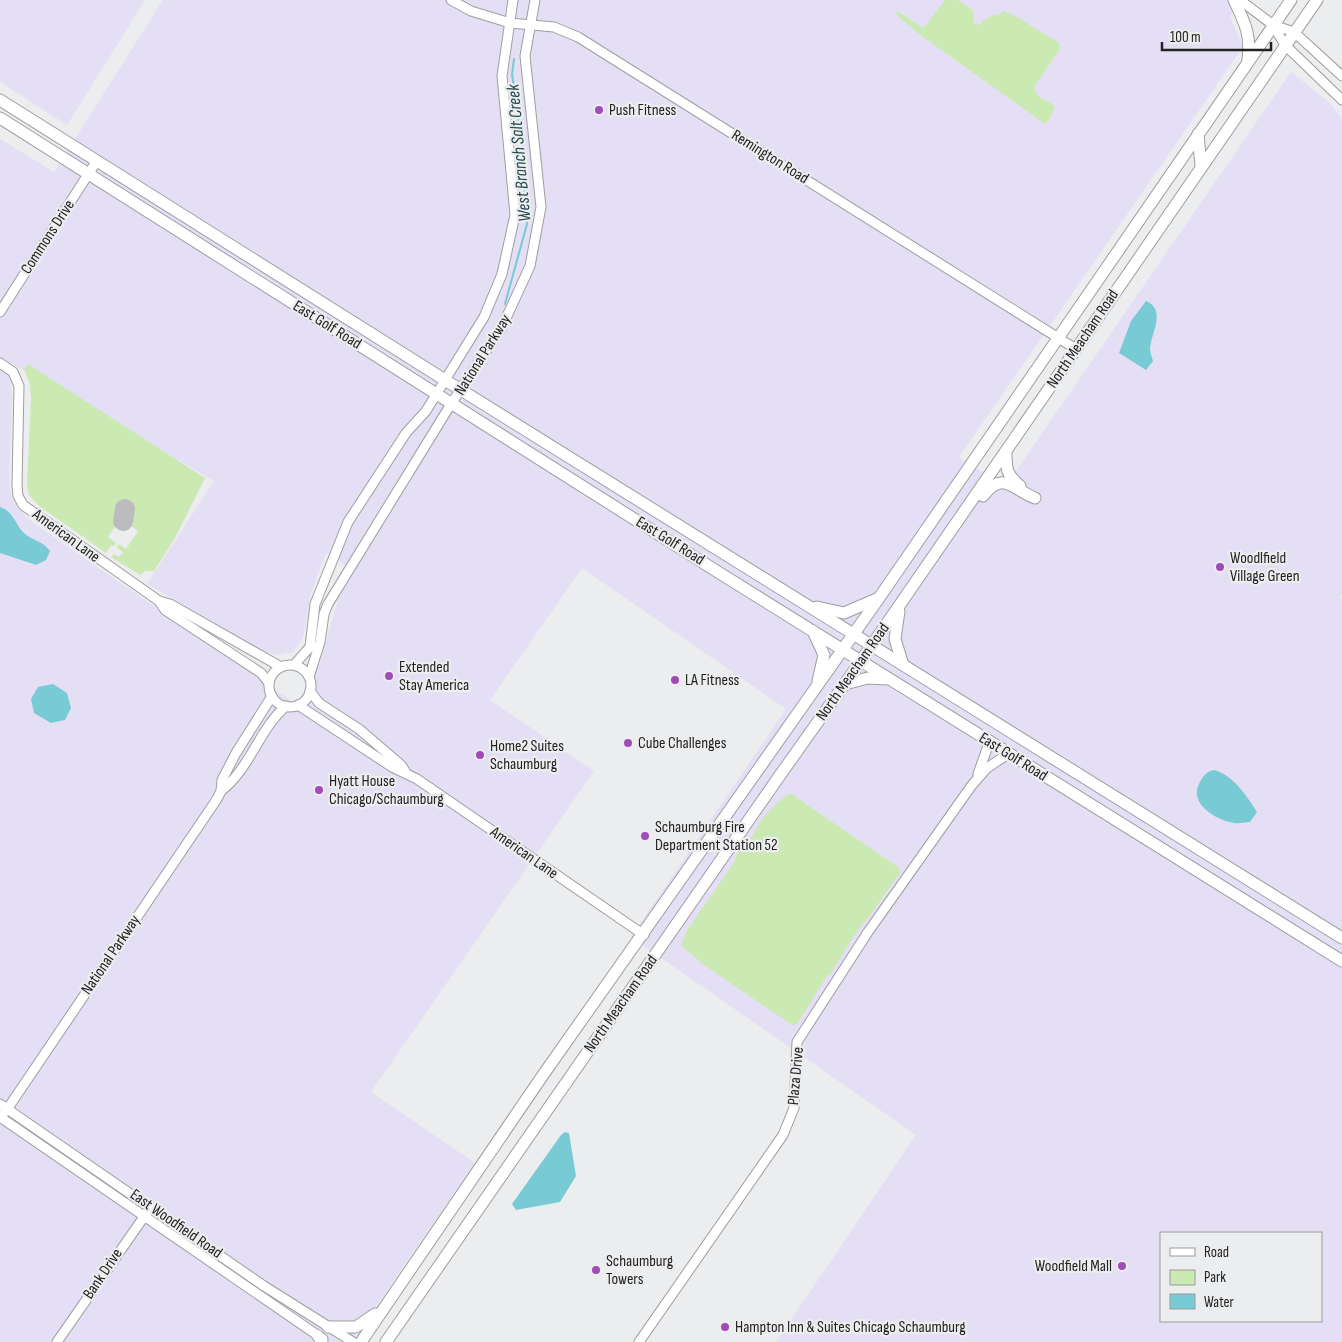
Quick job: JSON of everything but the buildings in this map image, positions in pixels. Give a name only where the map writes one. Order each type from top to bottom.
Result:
[{"type":"main road","points":[[1234,0],[1247,27],[1250,40],[1248,62]]},
{"type":"main road","name":"North Meacham Road","points":[[361,1342],[381,1310],[550,1066],[644,936],[844,650],[1291,0]]},
{"type":"main road","name":"North Meacham Road","points":[[386,1342],[862,661],[1317,0]]},
{"type":"main road","name":"East Golf Road","points":[[0,100],[445,380],[1342,938]]},
{"type":"main road","name":"East Golf Road","points":[[0,118],[451,404],[1342,962]]},
{"type":"main road","points":[[1198,134],[1201,166]]},
{"type":"main road","points":[[940,546],[952,539],[990,487],[996,483],[1008,484],[1035,498],[1010,478],[1006,469],[1006,452]]},
{"type":"main road","points":[[798,599],[828,611],[844,613],[879,598]]},
{"type":"main road","points":[[901,604],[894,632],[903,665]]},
{"type":"main road","points":[[813,631],[824,656],[814,692]]},
{"type":"main road","points":[[845,684],[868,678],[890,679]]},
{"type":"main road","points":[[328,1327],[356,1327],[381,1310]]},
{"type":"main road","points":[[396,1342],[398,1324]]},
{"type":"street","name":"Remington Road","points":[[451,0],[471,11],[510,23],[530,23],[554,27],[578,37],[1076,349]]},
{"type":"street","name":"National Parkway","points":[[294,665],[310,647],[315,604],[348,522],[406,433],[426,411],[484,317],[502,274],[511,241],[515,215],[502,76],[513,0]]},
{"type":"street","name":"National Parkway","points":[[309,677],[320,642],[324,614],[328,604],[451,404],[462,390],[513,308],[530,266],[542,207],[525,56],[535,0]]},
{"type":"street","points":[[1240,0],[1273,25],[1294,32],[1342,76]]},
{"type":"street","points":[[1273,25],[1285,45],[1342,100]]},
{"type":"street","name":"Commons Drive","points":[[0,312],[96,162]]},
{"type":"street","name":"American Lane","points":[[0,363],[13,372],[19,386],[17,485],[18,496],[23,505],[159,601],[170,604],[281,667]]},
{"type":"street","name":"American Lane","points":[[159,601],[165,610],[261,673],[269,682]]},
{"type":"street","points":[[294,665],[309,677],[310,691],[307,697],[298,705],[286,706],[276,702],[272,696],[269,682],[271,676],[281,667],[294,665]]},
{"type":"street","name":"American Lane","points":[[310,691],[319,703],[359,729],[401,765],[405,771]]},
{"type":"street","name":"National Parkway","points":[[221,791],[222,780],[236,753],[272,696]]},
{"type":"street","name":"American Lane","points":[[298,705],[392,767],[405,771],[644,936]]},
{"type":"street","name":"National Parkway","points":[[0,1118],[4,1106],[221,791],[230,784],[275,715],[286,706]]},
{"type":"street","name":"Plaza Drive","points":[[972,785],[982,766],[989,742]]},
{"type":"street","name":"Plaza Drive","points":[[639,1342],[783,1135],[794,1108],[798,1042],[868,932],[972,785],[987,768],[1008,754]]},
{"type":"street","name":"East Woodfield Road","points":[[4,1106],[264,1286],[353,1342]]},
{"type":"street","name":"East Woodfield Road","points":[[0,1118],[144,1215],[322,1340]]},
{"type":"street","name":"Bank Drive","points":[[57,1342],[151,1207]]},
{"type":"shaded area","points":[[0,0],[145,0],[67,125],[0,82]]},
{"type":"shaded area","points":[[163,0],[1239,0],[1230,17],[1243,47],[959,457],[1005,487],[1291,72],[1329,102],[1342,119],[1342,594],[1340,598],[1342,599],[1342,1342],[776,1342],[916,1135],[631,937],[786,709],[582,568],[490,700],[594,771],[371,1092],[475,1163],[351,1342],[0,1342],[0,553],[33,565],[33,539],[25,533],[3,507],[0,507],[0,139],[54,172]],"holes":[[[9,362],[214,481],[147,584],[263,651],[278,655],[293,652],[303,638],[311,593],[326,553],[355,572],[339,596],[320,663],[296,704],[32,522],[13,503],[9,482],[12,400]]]},
{"type":"green space","points":[[945,0],[958,0],[973,10],[974,23],[980,25],[988,17],[998,15],[1003,11],[1014,15],[1059,43],[1059,50],[1034,87],[1037,95],[1055,106],[1051,117],[1045,124],[919,34],[894,13],[899,12],[923,28]]},
{"type":"green space","points":[[28,364],[205,478],[175,538],[154,571],[145,571],[140,575],[111,557],[114,554],[119,557],[123,552],[116,547],[119,544],[126,549],[138,531],[124,521],[125,510],[128,512],[130,509],[124,504],[121,507],[124,509],[123,520],[120,519],[108,537],[116,543],[114,546],[111,545],[106,553],[39,506],[29,495],[27,485],[31,397],[30,384],[24,369]]},
{"type":"green space","points":[[790,793],[895,865],[899,868],[900,873],[854,936],[797,1024],[792,1025],[704,965],[681,945],[687,930],[733,864],[740,848],[752,836],[760,821],[777,803]]},
{"type":"water","points":[[1146,301],[1156,310],[1157,316],[1150,349],[1153,361],[1146,370],[1119,353],[1131,321]]},
{"type":"water","points":[[0,507],[11,514],[24,533],[50,551],[46,560],[36,565],[0,553]]},
{"type":"water","points":[[53,684],[67,693],[71,708],[65,720],[51,723],[34,713],[31,699],[38,687]]},
{"type":"water","points":[[1214,770],[1227,776],[1249,799],[1257,812],[1250,822],[1236,823],[1219,818],[1205,809],[1200,803],[1197,797],[1197,790],[1200,782],[1206,774]]},
{"type":"water","points":[[565,1132],[569,1133],[576,1176],[560,1202],[516,1210],[512,1204]]},
{"type":"waterway","name":"West Branch Salt Creek","points":[[505,304],[527,224],[522,145],[512,74],[514,59]]},
{"type":"taxiway","points":[[123,521],[125,509]]},
{"type":"place","name":"Push Fitness","points":[[599,110]]},
{"type":"place","name":"Woodlfield Village Green","points":[[1220,567]]},
{"type":"place","name":"Extended Stay America","points":[[389,676]]},
{"type":"place","name":"LA Fitness","points":[[675,680]]},
{"type":"place","name":"Cube Challenges","points":[[628,743]]},
{"type":"place","name":"Home2 Suites Schaumburg","points":[[480,755]]},
{"type":"place","name":"Hyatt House Chicago/Schaumburg","points":[[319,790]]},
{"type":"place","name":"Schaumburg Fire Department Station 52","points":[[645,836]]},
{"type":"place","name":"Woodfield Mall","points":[[1122,1266]]},
{"type":"place","name":"Schaumburg Towers","points":[[596,1270]]},
{"type":"place","name":"Hampton Inn & Suites Chicago Schaumburg","points":[[725,1327]]}]
